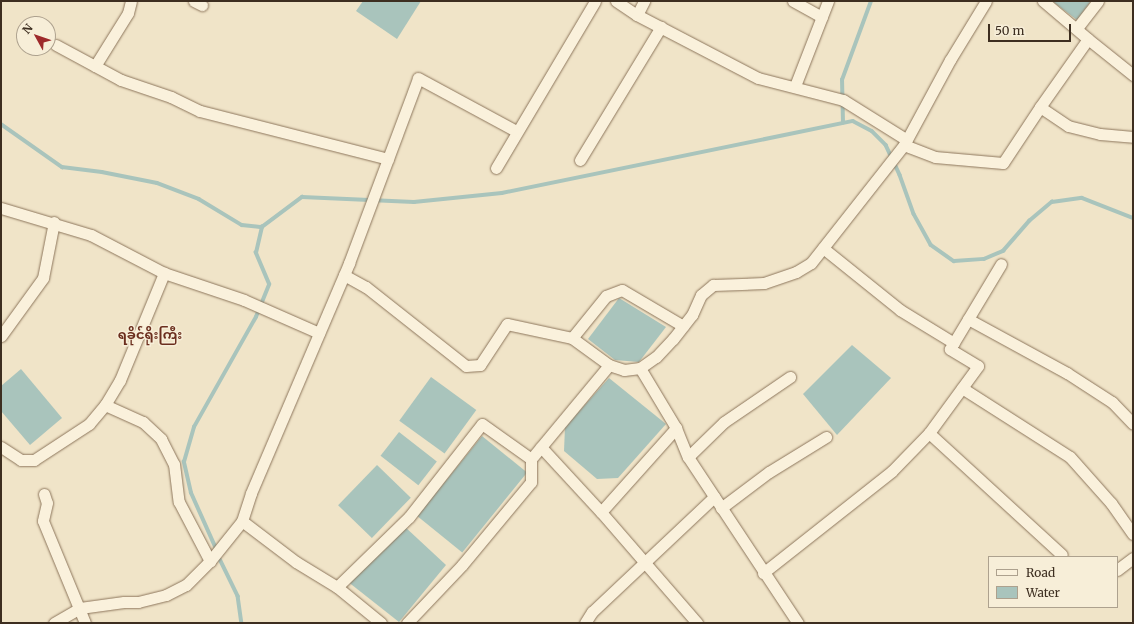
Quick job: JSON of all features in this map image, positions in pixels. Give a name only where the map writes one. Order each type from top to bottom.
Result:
[{"type":"street","points":[[95,66],[128,13],[130,1]]},
{"type":"street","points":[[496,168],[516,131],[595,1]]},
{"type":"street","points":[[616,1],[637,15],[758,78],[795,86],[843,100],[906,142],[935,157],[1003,163],[1088,39]]},
{"type":"street","points":[[637,15],[644,1]]},
{"type":"street","points":[[793,1],[822,17]]},
{"type":"street","points":[[795,86],[828,1]]},
{"type":"street","points":[[344,275],[366,287],[466,366],[480,365],[507,324],[572,338],[609,365],[624,370],[640,368],[656,357],[692,315],[701,295],[713,285],[764,283],[796,272],[811,263],[906,142],[950,60],[986,1]]},
{"type":"street","points":[[1043,1],[1133,75]]},
{"type":"street","points":[[1077,28],[1098,1]]},
{"type":"street","points":[[580,160],[661,27]]},
{"type":"street","points":[[56,45],[121,80],[171,97],[200,111],[388,159]]},
{"type":"street","points":[[54,623],[80,608],[124,602],[138,602],[166,595],[186,585],[210,562],[242,521],[319,332],[344,275],[418,78],[516,131]]},
{"type":"street","points":[[1040,107],[1068,126],[1100,134],[1133,137]]},
{"type":"street","points":[[1,208],[54,222],[91,236],[164,273],[244,300],[319,332]]},
{"type":"street","points":[[1,336],[43,278],[54,222]]},
{"type":"street","points":[[823,248],[900,310],[954,343]]},
{"type":"street","points":[[763,573],[892,471],[929,433],[978,366],[950,349],[1001,264]]},
{"type":"street","points":[[1,447],[21,460],[34,460],[89,424],[105,405],[120,380],[164,273]]},
{"type":"street","points":[[572,338],[606,296],[622,290],[683,326]]},
{"type":"street","points":[[968,319],[1067,373],[1112,402],[1133,424]]},
{"type":"street","points":[[407,623],[462,565],[531,482],[531,459],[609,365]]},
{"type":"street","points":[[640,368],[676,428],[688,457],[763,573],[798,623]]},
{"type":"street","points":[[688,457],[724,422],[790,377]]},
{"type":"street","points":[[962,388],[1070,457],[1111,503],[1133,534]]},
{"type":"street","points":[[105,405],[143,422],[161,439],[174,464],[179,502],[210,562]]},
{"type":"street","points":[[336,587],[409,517],[482,424],[531,459]]},
{"type":"street","points":[[601,512],[676,428]]},
{"type":"street","points":[[929,433],[1062,555]]},
{"type":"street","points":[[721,508],[769,472],[826,437]]},
{"type":"street","points":[[541,447],[601,512],[697,623]]},
{"type":"street","points":[[44,494],[47,503],[43,521],[85,623]]},
{"type":"street","points":[[585,623],[592,612],[714,497]]},
{"type":"street","points":[[242,521],[296,562],[336,587],[381,623]]},
{"type":"street","points":[[1118,569],[1133,558]]},
{"type":"water","points":[[363,1],[421,1],[397,39],[356,11]]},
{"type":"water","points":[[1052,1],[1091,1],[1077,20]]},
{"type":"water","points":[[619,298],[666,327],[639,362],[615,360],[588,339]]},
{"type":"water","points":[[852,345],[891,378],[837,435],[803,394]]},
{"type":"water","points":[[21,369],[62,418],[30,445],[1,411],[1,386]]},
{"type":"water","points":[[431,377],[476,410],[445,454],[399,421]]},
{"type":"water","points":[[609,378],[666,424],[618,478],[597,479],[564,451],[565,427]]},
{"type":"water","points":[[399,432],[437,462],[418,485],[381,456]]},
{"type":"water","points":[[482,436],[527,473],[462,553],[417,516]]},
{"type":"water","points":[[377,465],[411,498],[372,538],[338,505]]},
{"type":"water","points":[[404,526],[446,565],[399,622],[347,581]]},
{"type":"waterway","points":[[843,123],[842,80],[871,1]]},
{"type":"waterway","points":[[1,124],[62,167],[102,172],[157,183],[199,199],[242,225],[262,227],[302,197],[414,202],[502,193],[853,121],[872,131],[886,145],[900,175],[914,214],[931,245],[954,261],[984,259],[1003,251],[1029,221],[1052,202],[1082,198],[1133,218]]},
{"type":"waterway","points":[[216,549],[191,493],[184,462],[194,427],[256,317],[269,284],[256,253],[262,227]]},
{"type":"waterway","points":[[218,555],[238,596],[242,623]]},
{"type":"district","name":"ရခိုင်ရိုးကြီး","points":[[150,335]]}]
